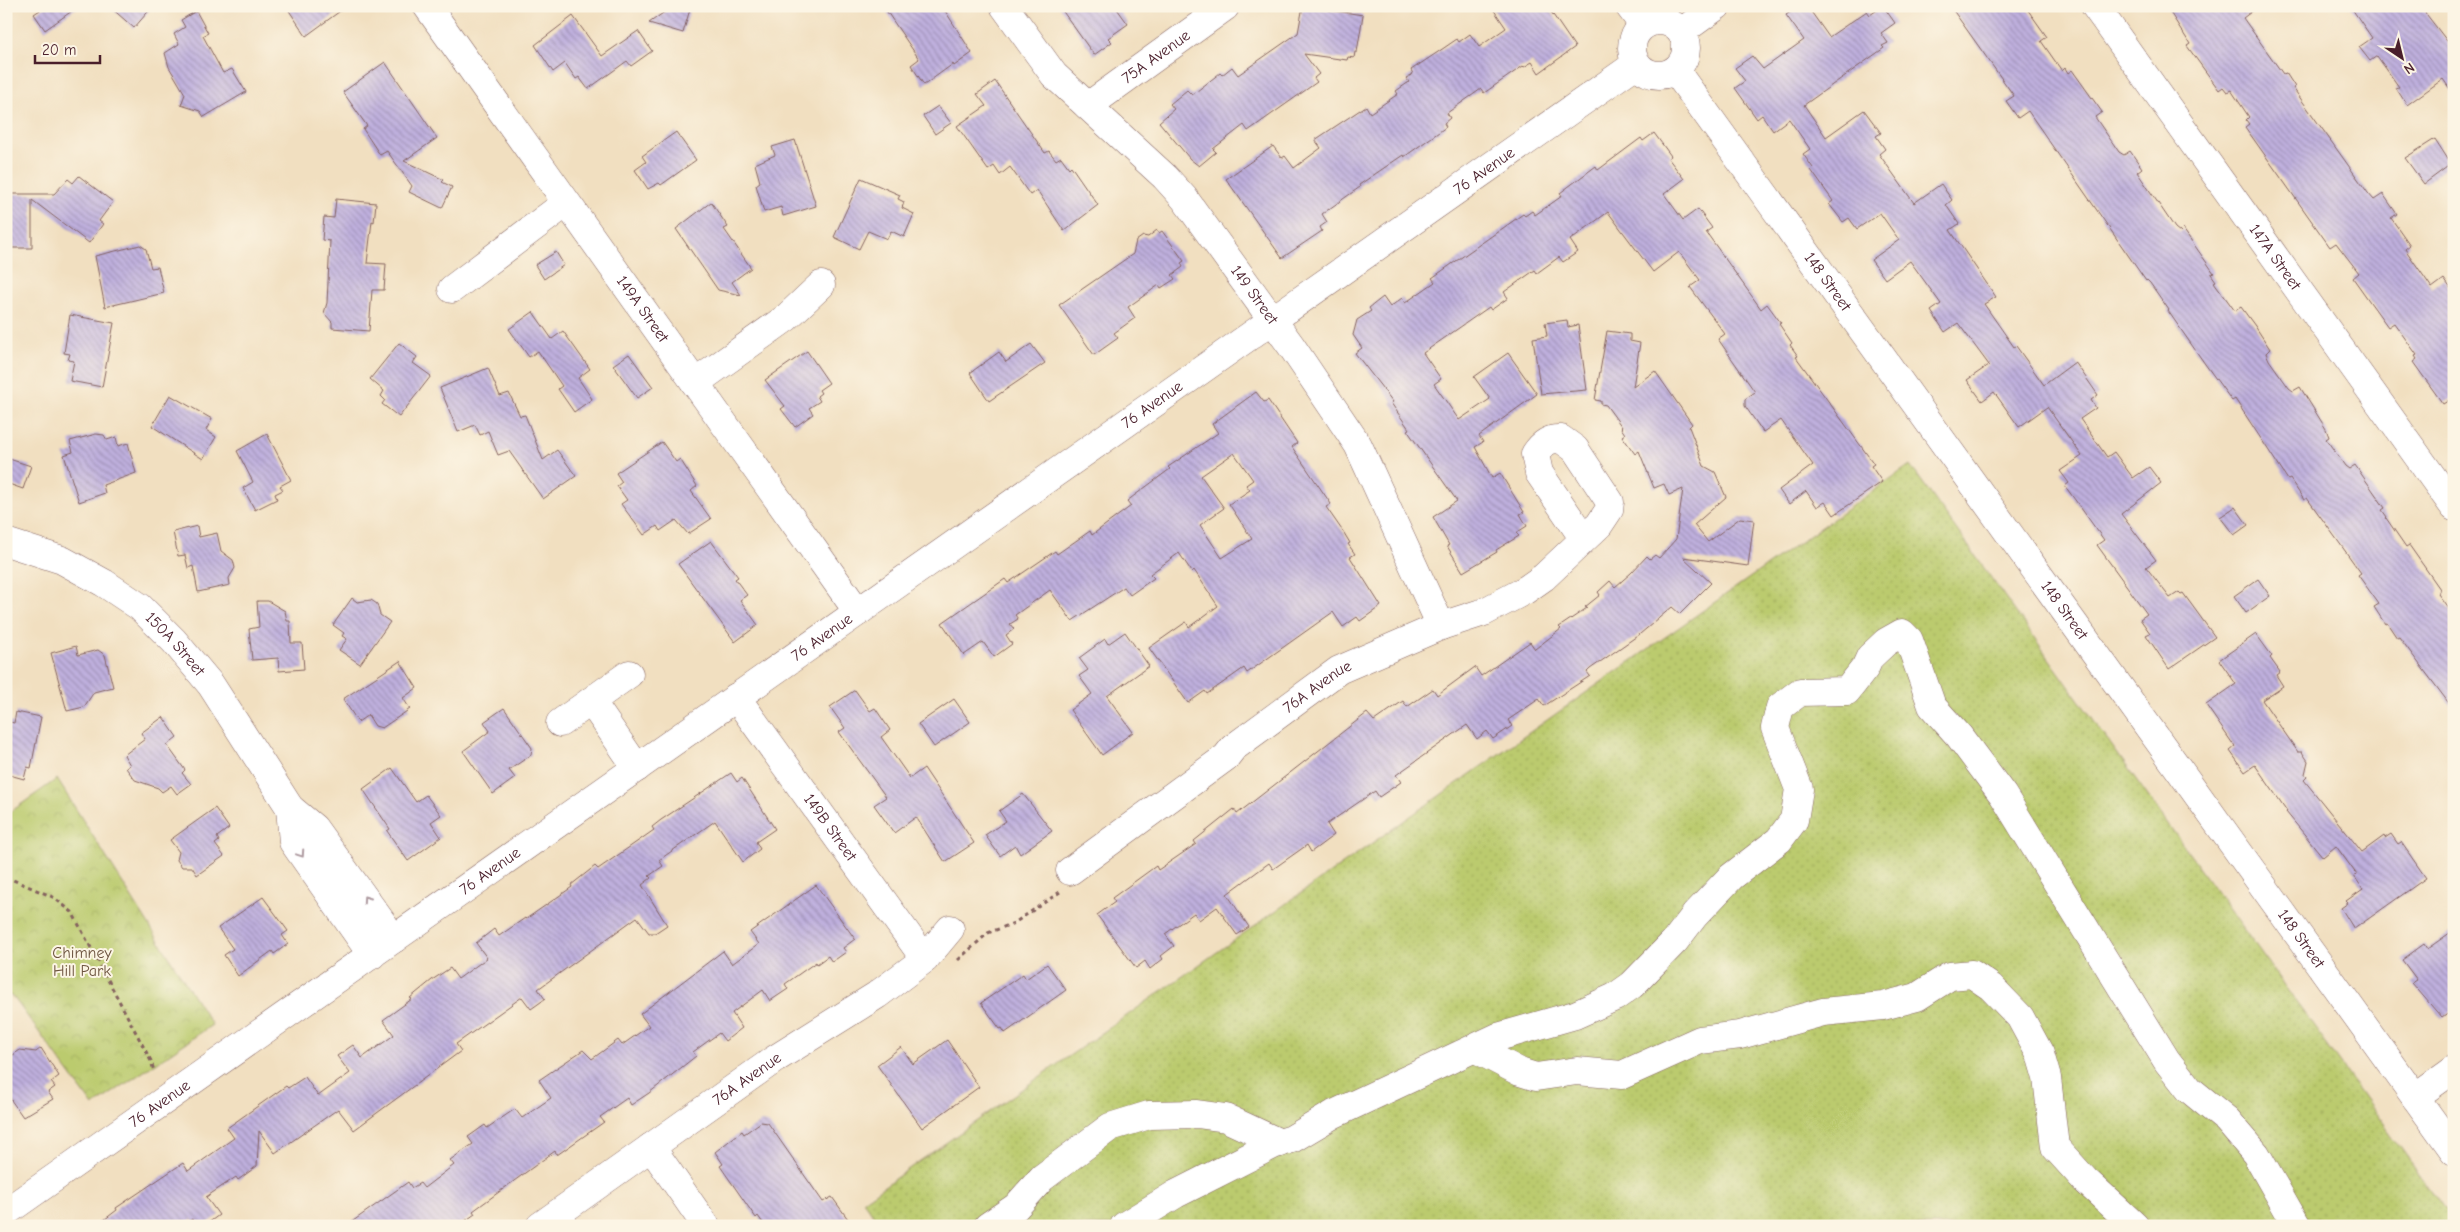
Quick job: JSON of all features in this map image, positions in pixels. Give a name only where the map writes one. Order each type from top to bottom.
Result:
[{"type":"street","name":"149 Street","points":[[1004,6],[1054,75],[1165,177],[1184,198],[1272,320],[1358,445],[1441,626]]},
{"type":"street","points":[[1681,32],[1717,6]]},
{"type":"street","name":"147A Street","points":[[2096,6],[2454,507]]},
{"type":"street","name":"75A Avenue","points":[[1088,106],[1225,8]]},
{"type":"street","name":"149A Street","points":[[438,10],[566,203],[858,612]]},
{"type":"street","points":[[1636,16],[1653,21],[1664,21],[1674,25],[1681,32],[1686,42],[1686,52],[1676,70],[1666,74],[1654,75],[1644,71],[1636,64],[1632,56],[1636,16]]},
{"type":"street","name":"76 Avenue","points":[[6,1212],[1636,64]]},
{"type":"street","name":"148 Street","points":[[1676,70],[2454,1151]]},
{"type":"street","points":[[452,289],[566,203]]},
{"type":"street","points":[[695,383],[786,318],[821,285]]},
{"type":"street","name":"76A Avenue","points":[[1068,879],[1226,757],[1233,748],[1339,670],[1441,626],[1484,612],[1524,591],[1544,577],[1584,539]]},
{"type":"street","name":"150A Street","points":[[6,542],[62,560],[104,583],[140,608],[174,641],[211,685],[290,808],[319,834],[394,939]]},
{"type":"street","points":[[1124,1226],[1176,1194],[1280,1143],[1292,1139],[1334,1114],[1498,1037],[1575,1015],[1615,997],[1632,985],[1675,941],[1695,915],[1731,877],[1779,840],[1794,820],[1798,789],[1775,728],[1780,706],[1800,692],[1847,691],[1865,668],[1870,657],[1886,642],[1902,633],[1909,640],[1932,706],[1959,736],[2003,795],[2167,1061],[2189,1089],[2228,1120],[2256,1154],[2297,1226]]},
{"type":"street","points":[[560,723],[629,674]]},
{"type":"street","name":"149B Street","points":[[736,698],[925,959]]},
{"type":"street","points":[[591,701],[637,768]]},
{"type":"street","name":"150A Street","points":[[290,808],[293,842],[372,955]]},
{"type":"street","name":"76A Avenue","points":[[540,1226],[776,1059],[877,996],[925,959],[950,929]]},
{"type":"street","points":[[1476,1048],[1520,1072],[1536,1077],[1577,1071],[1622,1075],[1700,1040],[1740,1036],[1823,1012],[1883,1006],[1917,997],[1950,976],[1972,974],[1990,987],[2020,1017],[2040,1054],[2047,1078],[2055,1147],[2085,1180],[2135,1226]]},
{"type":"street","points":[[2415,1097],[2454,1069]]},
{"type":"street","points":[[988,1226],[1016,1207],[1042,1178],[1110,1127],[1149,1115],[1197,1114],[1226,1118],[1280,1143]]},
{"type":"street","points":[[651,1147],[706,1226]]},
{"type":"path","points":[[6,877],[53,897],[72,912],[152,1061],[154,1071]]},
{"type":"path","points":[[953,964],[988,932],[1014,923],[1068,879]]},
{"type":"green space","points":[[1910,465],[2454,1222],[2454,1226],[881,1226],[863,1201]]},
{"type":"green space","name":"Chimney Hill Park","points":[[57,779],[212,1025],[93,1106],[14,998],[6,993],[6,815]]},
{"type":"building","points":[[46,6],[79,6],[45,30],[34,14]]},
{"type":"building","points":[[109,6],[153,6],[134,28]]},
{"type":"building","points":[[286,6],[347,6],[306,36]]},
{"type":"building","points":[[673,6],[691,6],[683,33],[649,23]]},
{"type":"building","points":[[883,6],[942,6],[972,53],[924,85],[911,65],[919,59]]},
{"type":"building","points":[[1059,6],[1115,6],[1128,24],[1108,38],[1112,42],[1094,55]]},
{"type":"building","points":[[1303,6],[1363,15],[1357,52],[1355,52],[1354,58],[1348,57],[1347,60],[1304,54],[1319,74],[1314,78],[1317,82],[1248,131],[1244,125],[1213,149],[1216,152],[1199,166],[1190,159],[1159,122],[1174,109],[1170,104],[1187,90],[1192,95],[1220,73],[1222,75],[1232,67],[1238,75],[1298,33]]},
{"type":"building","points":[[1491,6],[1547,6],[1575,47],[1539,73],[1532,62],[1523,66],[1484,93],[1481,89],[1447,113],[1450,118],[1444,123],[1446,127],[1404,157],[1403,155],[1359,185],[1360,187],[1322,214],[1327,222],[1320,227],[1322,231],[1282,258],[1226,179],[1273,146],[1282,158],[1285,156],[1294,168],[1321,148],[1315,140],[1366,106],[1370,113],[1398,94],[1396,91],[1409,82],[1406,78],[1413,74],[1411,70],[1457,39],[1459,42],[1470,34],[1479,47],[1506,28]]},
{"type":"building","points":[[1799,6],[1807,6],[1829,37],[1867,11],[1870,15],[1883,6],[1895,23],[1881,33],[1888,43],[1882,46],[1884,48],[1804,105],[1826,137],[1864,110],[1881,133],[1876,136],[1885,149],[1879,154],[1914,203],[1941,184],[1952,200],[1946,205],[1959,224],[1950,230],[1996,297],[1984,304],[2014,347],[2016,346],[2044,385],[2075,362],[2098,395],[2091,400],[2096,408],[2080,419],[2107,457],[2114,452],[2133,478],[2149,467],[2161,483],[2121,514],[2156,560],[2146,567],[2170,598],[2179,592],[2183,593],[2215,637],[2169,669],[2146,635],[2150,633],[2140,619],[2147,614],[2097,545],[2104,540],[2065,486],[2069,483],[2060,471],[2082,456],[2047,407],[2019,427],[1994,392],[1982,401],[1967,380],[1989,365],[1958,323],[1945,332],[1931,311],[1941,304],[1910,261],[1885,279],[1871,260],[1899,240],[1880,213],[1857,229],[1849,218],[1843,222],[1829,204],[1833,201],[1811,170],[1813,168],[1803,154],[1810,149],[1789,119],[1773,131],[1762,115],[1757,119],[1735,88],[1745,81],[1735,68],[1752,56],[1763,69],[1804,40],[1786,15]]},
{"type":"building","points":[[1950,6],[2025,6],[2047,37],[2041,41],[2062,71],[2065,68],[2068,73],[2072,70],[2102,112],[2095,117],[2119,152],[2124,155],[2130,151],[2142,168],[2137,172],[2175,228],[2180,232],[2183,229],[2214,273],[2211,274],[2216,281],[2214,282],[2235,311],[2241,307],[2255,326],[2270,349],[2266,353],[2269,360],[2289,388],[2293,391],[2300,387],[2326,429],[2329,437],[2326,439],[2345,466],[2349,469],[2355,465],[2385,508],[2382,510],[2386,518],[2406,547],[2409,545],[2440,589],[2438,594],[2454,616],[2454,710],[2399,637],[2397,638],[2387,623],[2385,624],[2374,607],[2379,604],[2358,575],[2361,573],[2307,498],[2304,500],[2290,479],[2288,480],[2235,399],[2232,401],[2205,364],[2028,111],[2018,118],[2006,101],[2014,96]]},
{"type":"building","points":[[2166,6],[2259,6],[2243,18],[2283,74],[2286,73],[2295,87],[2293,88],[2368,193],[2374,200],[2383,194],[2397,214],[2391,218],[2410,245],[2405,249],[2432,288],[2444,279],[2454,293],[2454,397],[2443,404],[2413,362],[2417,359],[2415,356],[2417,355],[2394,323],[2388,327],[2353,278],[2359,273],[2336,243],[2330,247],[2245,127],[2249,124],[2246,120],[2249,117],[2231,90],[2227,92],[2223,87],[2219,90],[2187,46],[2190,44]]},
{"type":"building","points":[[2350,6],[2420,6],[2454,50],[2454,95],[2443,79],[2407,105],[2396,88],[2399,87],[2377,56],[2370,61],[2359,47],[2372,38]]},
{"type":"building","points":[[196,11],[208,33],[203,36],[223,73],[232,69],[246,92],[204,117],[200,111],[181,105],[185,94],[169,67],[165,53],[179,44],[174,34],[185,27],[181,20]]},
{"type":"building","points":[[573,16],[602,56],[638,31],[652,51],[631,66],[627,61],[588,89],[579,77],[576,79],[565,63],[553,72],[535,45]]},
{"type":"building","points":[[385,62],[437,138],[404,161],[444,180],[442,182],[452,187],[442,208],[409,192],[412,186],[387,151],[380,155],[363,129],[367,126],[343,92]]},
{"type":"building","points":[[995,81],[1045,153],[1049,151],[1056,160],[1061,157],[1069,168],[1071,166],[1098,205],[1064,231],[1037,190],[1030,195],[1010,167],[1000,175],[994,166],[988,170],[957,126],[986,106],[977,94]]},
{"type":"building","points":[[938,106],[951,123],[935,134],[923,116]]},
{"type":"building","points":[[676,132],[696,160],[661,185],[659,183],[648,189],[635,170],[646,162],[642,156]]},
{"type":"building","points":[[1654,133],[1671,156],[1668,158],[1684,179],[1664,194],[1683,220],[1698,209],[1712,228],[1706,232],[1761,309],[1767,304],[1781,323],[1779,324],[1798,356],[1796,357],[1874,464],[1871,466],[1882,482],[1834,515],[1825,502],[1817,507],[1806,491],[1789,504],[1779,490],[1813,465],[1781,420],[1763,432],[1745,406],[1745,399],[1755,392],[1718,339],[1725,334],[1690,287],[1700,280],[1679,252],[1653,272],[1608,212],[1570,240],[1578,252],[1563,262],[1559,257],[1537,273],[1535,270],[1504,292],[1508,298],[1491,310],[1489,307],[1423,353],[1441,379],[1434,384],[1459,420],[1490,399],[1474,377],[1508,353],[1537,394],[1479,436],[1483,442],[1475,447],[1492,478],[1500,473],[1524,512],[1520,514],[1527,526],[1516,533],[1519,536],[1496,550],[1497,552],[1463,572],[1447,546],[1449,545],[1433,517],[1457,501],[1407,430],[1409,429],[1391,403],[1393,402],[1355,353],[1362,348],[1353,335],[1357,320],[1371,311],[1369,308],[1383,297],[1390,307],[1402,298],[1405,303],[1435,282],[1432,278],[1523,214],[1525,216],[1532,211],[1535,215],[1562,196],[1560,193],[1596,166],[1598,170],[1641,138],[1643,141]]},
{"type":"building","points":[[2435,139],[2451,164],[2424,184],[2405,158]]},
{"type":"building","points":[[795,140],[816,206],[783,216],[781,207],[764,212],[756,185],[760,182],[755,164],[775,155],[772,147]]},
{"type":"building","points":[[79,176],[113,202],[99,221],[103,224],[89,243],[32,200],[32,248],[7,248],[6,194],[54,194],[68,179],[73,183]]},
{"type":"building","points":[[861,178],[900,195],[898,199],[904,202],[902,208],[914,214],[904,237],[891,231],[887,239],[868,231],[859,249],[834,237]]},
{"type":"building","points":[[336,199],[376,203],[367,263],[386,264],[384,290],[372,290],[369,331],[332,328],[332,322],[324,313],[327,303],[330,241],[322,240],[324,217],[334,218]]},
{"type":"building","points":[[711,202],[728,227],[724,229],[751,268],[732,282],[741,295],[718,290],[676,229]]},
{"type":"building","points":[[1157,230],[1159,233],[1162,231],[1184,261],[1181,263],[1183,267],[1172,275],[1175,279],[1161,288],[1159,285],[1128,307],[1135,318],[1114,333],[1118,338],[1094,355],[1059,305],[1133,254],[1136,241],[1143,236],[1148,237]]},
{"type":"building","points":[[140,245],[146,249],[151,268],[158,267],[164,293],[105,307],[95,256]]},
{"type":"building","points":[[556,252],[564,265],[544,279],[535,265]]},
{"type":"building","points":[[533,312],[552,339],[563,331],[590,369],[578,378],[592,399],[574,412],[558,389],[562,386],[538,351],[529,357],[509,329]]},
{"type":"building","points":[[70,315],[114,323],[102,387],[70,381],[74,361],[68,360],[70,354],[64,353]]},
{"type":"building","points":[[1567,320],[1568,327],[1578,325],[1587,390],[1541,394],[1533,338],[1547,336],[1545,323]]},
{"type":"building","points":[[1607,331],[1630,334],[1630,341],[1640,343],[1633,387],[1655,371],[1692,424],[1689,427],[1704,466],[1715,472],[1726,497],[1694,525],[1708,542],[1740,518],[1754,520],[1748,566],[1683,557],[1711,583],[1680,614],[1672,607],[1640,634],[1590,669],[1587,672],[1590,676],[1544,706],[1539,699],[1508,720],[1512,726],[1493,739],[1487,731],[1477,739],[1467,725],[1396,775],[1401,782],[1379,797],[1375,791],[1327,824],[1334,835],[1311,852],[1307,845],[1273,869],[1269,863],[1227,894],[1249,927],[1237,935],[1217,907],[1199,920],[1194,913],[1165,934],[1174,946],[1161,956],[1163,959],[1150,969],[1145,961],[1136,968],[1097,915],[1115,902],[1112,898],[1156,866],[1158,870],[1196,844],[1194,841],[1234,809],[1237,814],[1367,713],[1374,721],[1403,701],[1407,707],[1433,689],[1437,695],[1475,667],[1481,676],[1530,642],[1535,649],[1561,629],[1559,627],[1587,608],[1585,607],[1600,595],[1598,592],[1610,581],[1615,587],[1647,556],[1650,559],[1655,555],[1659,558],[1676,539],[1683,489],[1669,495],[1664,484],[1654,488],[1639,451],[1635,454],[1622,436],[1625,434],[1622,427],[1606,405],[1601,404],[1601,401],[1595,400]]},
{"type":"building","points":[[399,343],[417,357],[413,363],[431,376],[399,417],[382,404],[385,400],[381,396],[384,391],[370,379]]},
{"type":"building","points":[[1031,344],[1045,363],[989,401],[970,373],[999,352],[1006,362]]},
{"type":"building","points":[[807,351],[829,383],[819,390],[821,393],[817,396],[820,401],[809,408],[813,414],[795,427],[781,409],[785,406],[765,380]]},
{"type":"building","points":[[629,354],[653,387],[637,398],[613,365]]},
{"type":"building","points":[[488,368],[500,396],[509,393],[520,416],[525,415],[543,460],[557,450],[576,476],[543,499],[509,451],[498,455],[488,431],[480,435],[475,425],[458,432],[440,388]]},
{"type":"building","points":[[1256,392],[1264,402],[1268,400],[1297,443],[1292,447],[1331,504],[1326,507],[1344,533],[1350,543],[1348,544],[1355,554],[1350,557],[1381,606],[1360,621],[1357,617],[1343,627],[1333,612],[1247,673],[1244,668],[1207,694],[1205,691],[1188,703],[1149,648],[1186,622],[1189,627],[1218,606],[1194,570],[1192,572],[1179,553],[1150,574],[1154,578],[1130,595],[1124,587],[1072,621],[1050,590],[1015,615],[1018,619],[1010,624],[1014,629],[1006,635],[1012,644],[994,657],[983,642],[964,655],[942,623],[1005,579],[1008,583],[1055,551],[1057,554],[1090,531],[1092,535],[1131,506],[1127,501],[1170,469],[1168,467],[1218,433],[1212,424]],"holes":[[[1234,453],[1253,480],[1246,485],[1250,490],[1229,504],[1252,539],[1222,558],[1200,525],[1224,508],[1201,476]]]},
{"type":"building","points":[[170,395],[212,419],[206,430],[216,437],[203,459],[152,426]]},
{"type":"building","points":[[96,434],[104,435],[107,440],[116,437],[118,446],[128,443],[136,473],[103,485],[105,493],[79,502],[64,455],[73,452],[70,441]]},
{"type":"building","points":[[267,434],[291,480],[280,486],[283,490],[275,494],[277,499],[255,510],[243,488],[253,482],[237,451]]},
{"type":"building","points":[[662,442],[676,462],[680,459],[697,486],[691,491],[711,519],[688,534],[676,520],[660,531],[657,526],[644,535],[621,504],[627,500],[617,486],[622,482],[616,473]]},
{"type":"building","points":[[6,458],[31,466],[23,489],[6,483]]},
{"type":"building","points":[[2235,507],[2248,525],[2234,535],[2220,517]]},
{"type":"building","points":[[197,526],[199,537],[217,533],[221,551],[233,560],[235,568],[229,578],[230,585],[198,592],[193,566],[188,568],[185,555],[178,556],[173,532]]},
{"type":"building","points":[[711,541],[738,577],[735,579],[747,595],[740,600],[758,625],[735,642],[678,564]]},
{"type":"building","points":[[2258,579],[2270,596],[2246,613],[2234,596]]},
{"type":"building","points":[[352,598],[357,602],[371,600],[377,604],[380,615],[390,622],[360,664],[339,650],[347,639],[342,636],[344,633],[333,625]]},
{"type":"building","points":[[257,601],[268,601],[285,611],[287,621],[290,621],[291,643],[302,643],[304,669],[279,671],[278,658],[252,660],[249,629],[259,627]]},
{"type":"building","points":[[1125,632],[1149,666],[1107,696],[1133,732],[1102,755],[1070,710],[1092,694],[1079,676],[1088,670],[1079,658],[1105,639],[1108,644]]},
{"type":"building","points":[[2256,634],[2272,656],[2270,658],[2280,672],[2276,675],[2283,686],[2262,700],[2298,752],[2302,752],[2308,761],[2305,774],[2307,777],[2304,780],[2362,852],[2384,836],[2385,838],[2391,834],[2398,844],[2401,842],[2426,878],[2354,929],[2341,908],[2348,903],[2346,901],[2363,889],[2354,876],[2357,875],[2336,846],[2323,857],[2286,812],[2255,765],[2245,772],[2230,751],[2235,747],[2206,705],[2236,684],[2219,660]]},
{"type":"building","points":[[76,646],[78,655],[98,650],[105,655],[113,687],[94,692],[84,707],[67,711],[51,653]]},
{"type":"building","points":[[400,661],[417,688],[403,698],[410,709],[382,728],[375,726],[368,715],[358,722],[343,699]]},
{"type":"building","points":[[855,690],[870,711],[875,708],[890,730],[881,737],[910,778],[924,768],[974,843],[945,862],[916,817],[894,833],[874,805],[886,797],[839,732],[845,728],[830,707]]},
{"type":"building","points":[[954,699],[970,722],[934,747],[918,724]]},
{"type":"building","points":[[504,708],[532,748],[531,755],[509,770],[515,778],[493,794],[463,751],[490,731],[484,722]]},
{"type":"building","points":[[16,712],[41,717],[31,768],[27,767],[24,779],[6,774],[6,721],[14,723]]},
{"type":"building","points":[[163,717],[177,737],[167,745],[185,770],[182,773],[191,784],[177,794],[171,786],[162,792],[158,788],[135,780],[126,768],[130,765],[124,755],[145,739],[141,733]]},
{"type":"building","points":[[392,768],[416,802],[426,795],[441,815],[431,822],[441,837],[408,861],[387,831],[390,829],[363,789]]},
{"type":"building","points":[[731,773],[737,782],[742,778],[775,829],[756,842],[760,849],[743,862],[715,821],[659,860],[663,866],[649,876],[651,878],[642,885],[667,925],[655,933],[649,933],[637,917],[538,989],[545,999],[531,1009],[522,997],[456,1044],[461,1051],[354,1130],[338,1109],[275,1153],[259,1131],[257,1166],[238,1180],[236,1177],[206,1197],[219,1215],[204,1226],[197,1226],[192,1219],[183,1226],[96,1226],[117,1210],[116,1208],[183,1163],[188,1171],[234,1138],[227,1128],[286,1086],[288,1088],[305,1077],[318,1096],[350,1073],[337,1056],[353,1045],[362,1058],[394,1035],[383,1020],[412,999],[410,998],[432,980],[450,968],[458,979],[487,958],[476,943],[494,929],[499,936],[526,919],[572,887],[571,885],[595,866],[598,869],[654,830],[652,827],[661,820]]},
{"type":"building","points":[[1023,794],[1052,831],[1020,854],[1015,845],[1000,856],[985,835],[1006,821],[999,811]]},
{"type":"building","points":[[215,808],[229,828],[217,837],[219,841],[215,844],[224,856],[197,875],[192,867],[182,867],[177,860],[179,852],[170,840]]},
{"type":"building","points":[[816,885],[855,939],[843,948],[846,952],[832,962],[828,956],[817,964],[816,962],[785,984],[788,989],[770,1001],[763,990],[732,1013],[742,1028],[725,1041],[719,1033],[693,1052],[696,1056],[649,1093],[631,1105],[627,1098],[600,1117],[604,1122],[557,1155],[555,1151],[473,1211],[475,1214],[458,1226],[346,1226],[408,1182],[412,1188],[420,1183],[424,1188],[454,1165],[450,1160],[473,1144],[468,1137],[485,1125],[487,1128],[515,1109],[522,1118],[551,1098],[539,1080],[583,1050],[592,1059],[618,1040],[622,1045],[649,1026],[640,1014],[723,951],[732,964],[759,944],[750,932]]},
{"type":"building","points":[[263,897],[288,931],[282,935],[288,944],[274,954],[272,951],[238,976],[224,955],[233,949],[218,928]]},
{"type":"building","points":[[2454,930],[2454,1009],[2442,1018],[2412,983],[2417,980],[2402,960],[2424,944],[2427,949]]},
{"type":"building","points":[[1047,964],[1066,990],[1005,1033],[981,1003],[1023,974],[1026,979]]},
{"type":"building","points":[[947,1040],[979,1087],[922,1128],[877,1065],[901,1047],[913,1064]]},
{"type":"building","points":[[41,1048],[59,1076],[51,1082],[55,1087],[48,1092],[53,1099],[23,1117],[6,1093],[6,1060],[20,1050],[36,1052]]},
{"type":"building","points":[[761,1122],[768,1123],[823,1202],[832,1197],[853,1226],[765,1226],[758,1216],[756,1218],[720,1166],[723,1164],[715,1152],[742,1131],[744,1134]]}]
